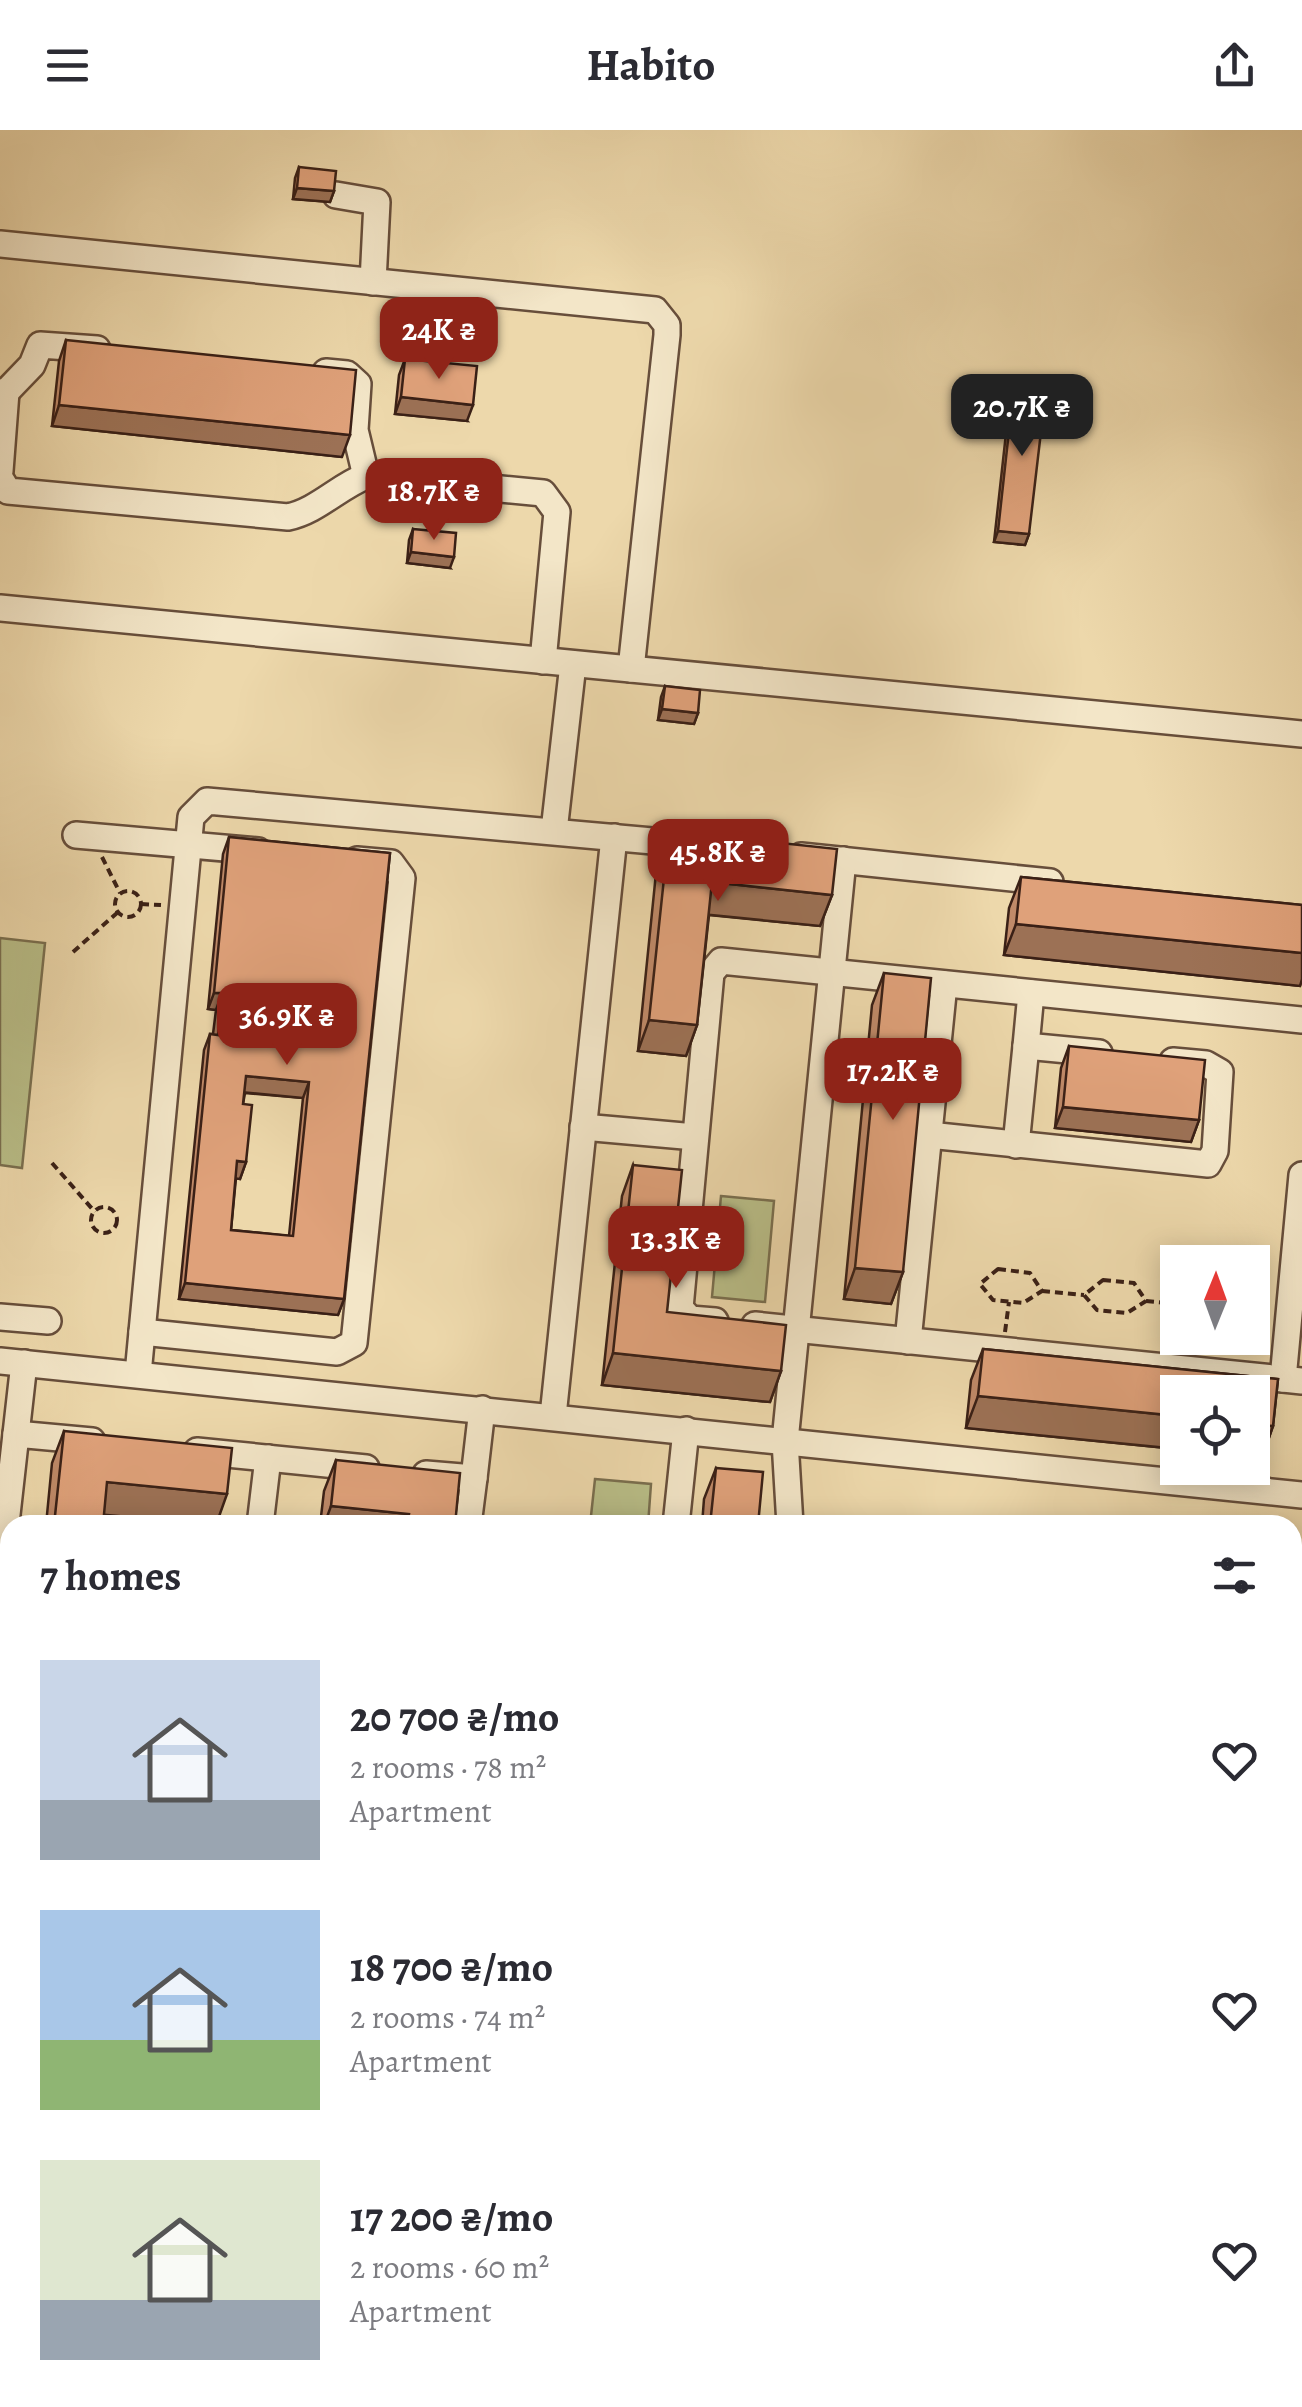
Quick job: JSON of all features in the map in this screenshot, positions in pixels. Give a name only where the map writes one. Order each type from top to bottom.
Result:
[{"type":"lane","points":[[336,194],[377,202],[373,282]]},
{"type":"lane","points":[[0,244],[656,310],[663,317],[667,335],[631,670]]},
{"type":"lane","points":[[119,351],[40,344],[26,372],[3,392],[0,475],[8,491],[288,517],[306,513],[346,484],[366,476],[542,494],[551,499],[557,512],[543,661]]},
{"type":"lane","points":[[308,370],[346,374],[358,384],[356,430],[366,476]]},
{"type":"lane","points":[[0,608],[1302,734]]},
{"type":"lane","points":[[554,831],[572,664]]},
{"type":"lane","points":[[138,1374],[191,817],[207,800],[723,848]]},
{"type":"lane","points":[[84,836],[280,853]]},
{"type":"lane","points":[[553,1416],[614,837]]},
{"type":"lane","points":[[775,853],[1085,886]]},
{"type":"lane","points":[[142,1332],[337,1352],[354,1343],[402,878],[391,863],[336,858]]},
{"type":"lane","points":[[789,1515],[785,1441],[843,860]]},
{"type":"lane","points":[[1302,1020],[720,961],[711,974],[680,1308],[690,1319],[1293,1380],[1302,1175]]},
{"type":"lane","points":[[908,1341],[944,984]]},
{"type":"lane","points":[[1016,1145],[1031,993]]},
{"type":"lane","points":[[1026,1046],[1116,1055]]},
{"type":"lane","points":[[929,1134],[1208,1164],[1215,1151],[1220,1072],[1206,1064],[1152,1058]]},
{"type":"lane","points":[[583,1127],[695,1137]]},
{"type":"lane","points":[[0,1317],[48,1322]]},
{"type":"lane","points":[[7,1515],[16,1434],[12,1362],[1302,1495]]},
{"type":"lane","points":[[469,1515],[482,1409]]},
{"type":"lane","points":[[677,1515],[686,1430]]},
{"type":"lane","points":[[16,1434],[113,1443]]},
{"type":"lane","points":[[171,1449],[474,1478]]},
{"type":"lane","points":[[261,1515],[268,1458]]},
{"type":"path","points":[[84,836],[120,893]]},
{"type":"path","points":[[118,912],[132,916],[140,907],[134,892],[120,893]]},
{"type":"path","points":[[118,912],[115,903],[120,893]]},
{"type":"path","points":[[73,952],[118,912]]},
{"type":"path","points":[[52,1163],[95,1212]]},
{"type":"path","points":[[112,1210],[117,1216],[115,1228],[104,1234],[96,1230],[92,1223],[95,1212],[112,1210]]},
{"type":"path","points":[[1042,1291],[1030,1273],[998,1269],[980,1284],[993,1300],[1009,1302],[1023,1303],[1042,1291],[1084,1295],[1097,1310],[1127,1313],[1146,1301],[1160,1302]]},
{"type":"path","points":[[1084,1295],[1102,1280],[1134,1283],[1146,1301]]},
{"type":"path","points":[[1002,1351],[1009,1302]]},
{"type":"green space","points":[[0,938],[45,943],[22,1168],[0,1165]]},
{"type":"green space","points":[[721,1196],[774,1201],[765,1302],[712,1297]]},
{"type":"green space","points":[[595,1479],[651,1484],[649,1515],[591,1515]]},
{"type":"building","points":[[299,167],[336,171],[334,191],[297,188]]},
{"type":"building","points":[[66,340],[356,370],[350,435],[59,405]]},
{"type":"building","points":[[405,359],[477,366],[473,405],[401,397]]},
{"type":"building","points":[[1014,385],[1046,389],[1029,534],[998,531]]},
{"type":"building","points":[[413,529],[456,533],[454,557],[411,552]]},
{"type":"building","points":[[665,686],[700,690],[698,713],[662,709]]},
{"type":"building","points":[[669,831],[837,849],[832,895],[712,882],[697,1025],[649,1020]]},
{"type":"building","points":[[229,837],[390,853],[344,1299],[185,1283],[210,1034],[218,1035],[222,993],[214,993]],"holes":[[[246,1076],[309,1082],[293,1236],[231,1230],[237,1161],[246,1162],[252,1105],[243,1104]]]},
{"type":"building","points":[[1021,877],[1302,905],[1302,953],[1016,924]]},
{"type":"building","points":[[884,973],[931,978],[903,1272],[855,1268]]},
{"type":"building","points":[[1069,1046],[1205,1060],[1199,1120],[1063,1107]]},
{"type":"building","points":[[633,1165],[682,1170],[667,1312],[786,1325],[781,1371],[613,1353]]},
{"type":"building","points":[[983,1349],[1239,1375],[1160,1375],[1160,1414],[978,1396]]},
{"type":"building","points":[[1270,1378],[1278,1379],[1273,1426],[1270,1426]]},
{"type":"building","points":[[64,1431],[232,1448],[227,1494],[107,1482],[104,1515],[55,1515]]},
{"type":"building","points":[[336,1460],[460,1473],[456,1515],[409,1515],[331,1506]]},
{"type":"building","points":[[716,1468],[763,1472],[759,1515],[711,1515]]}]
